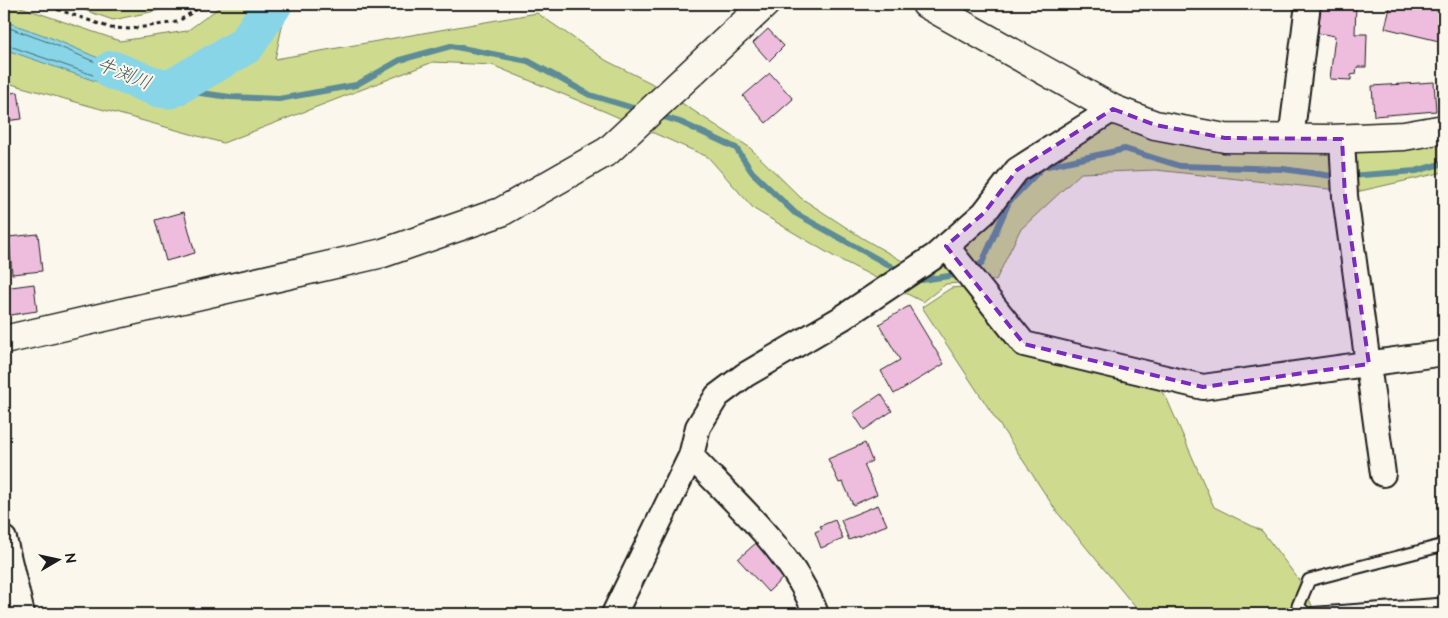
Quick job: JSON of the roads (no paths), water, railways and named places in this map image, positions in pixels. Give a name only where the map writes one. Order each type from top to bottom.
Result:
[{"type":"street","points":[[4,340],[384,253],[501,212],[608,151],[765,4]]},
{"type":"street","points":[[926,4],[1113,109],[1155,125],[1225,138],[1291,139],[1404,136],[1444,129]]},
{"type":"street","points":[[1291,139],[1308,4]]},
{"type":"street","points":[[614,614],[691,456],[698,427],[717,396],[745,375],[842,318],[946,246],[984,213],[1017,170],[1113,109]]},
{"type":"street","points":[[1342,139],[1344,196],[1383,474]]},
{"type":"street","points":[[946,246],[1024,344],[1203,388],[1444,353]]},
{"type":"street","points":[[691,456],[777,548],[810,598],[816,614]]},
{"type":"street","points":[[4,539],[22,614]]},
{"type":"lane","points":[[1444,545],[1309,580],[1298,606],[1306,614],[1444,604]]},
{"type":"water","points":[[4,21],[49,37],[171,89],[115,88],[4,49]]},
{"type":"waterway","name":"牛渕川","points":[[112,70],[159,88],[171,89],[246,45],[273,4]]},
{"type":"waterway","points":[[171,89],[230,97],[279,99],[356,85],[400,60],[451,46],[528,61],[590,95],[640,110]]},
{"type":"waterway","points":[[657,115],[680,122],[736,148],[752,172],[795,213],[901,272]]},
{"type":"waterway","points":[[970,270],[982,263],[1009,202],[1043,167],[1125,149],[1180,166],[1283,169],[1339,177]]},
{"type":"waterway","points":[[1349,176],[1416,171],[1444,163]]},
{"type":"waterway","points":[[913,277],[922,280],[962,274]]}]
